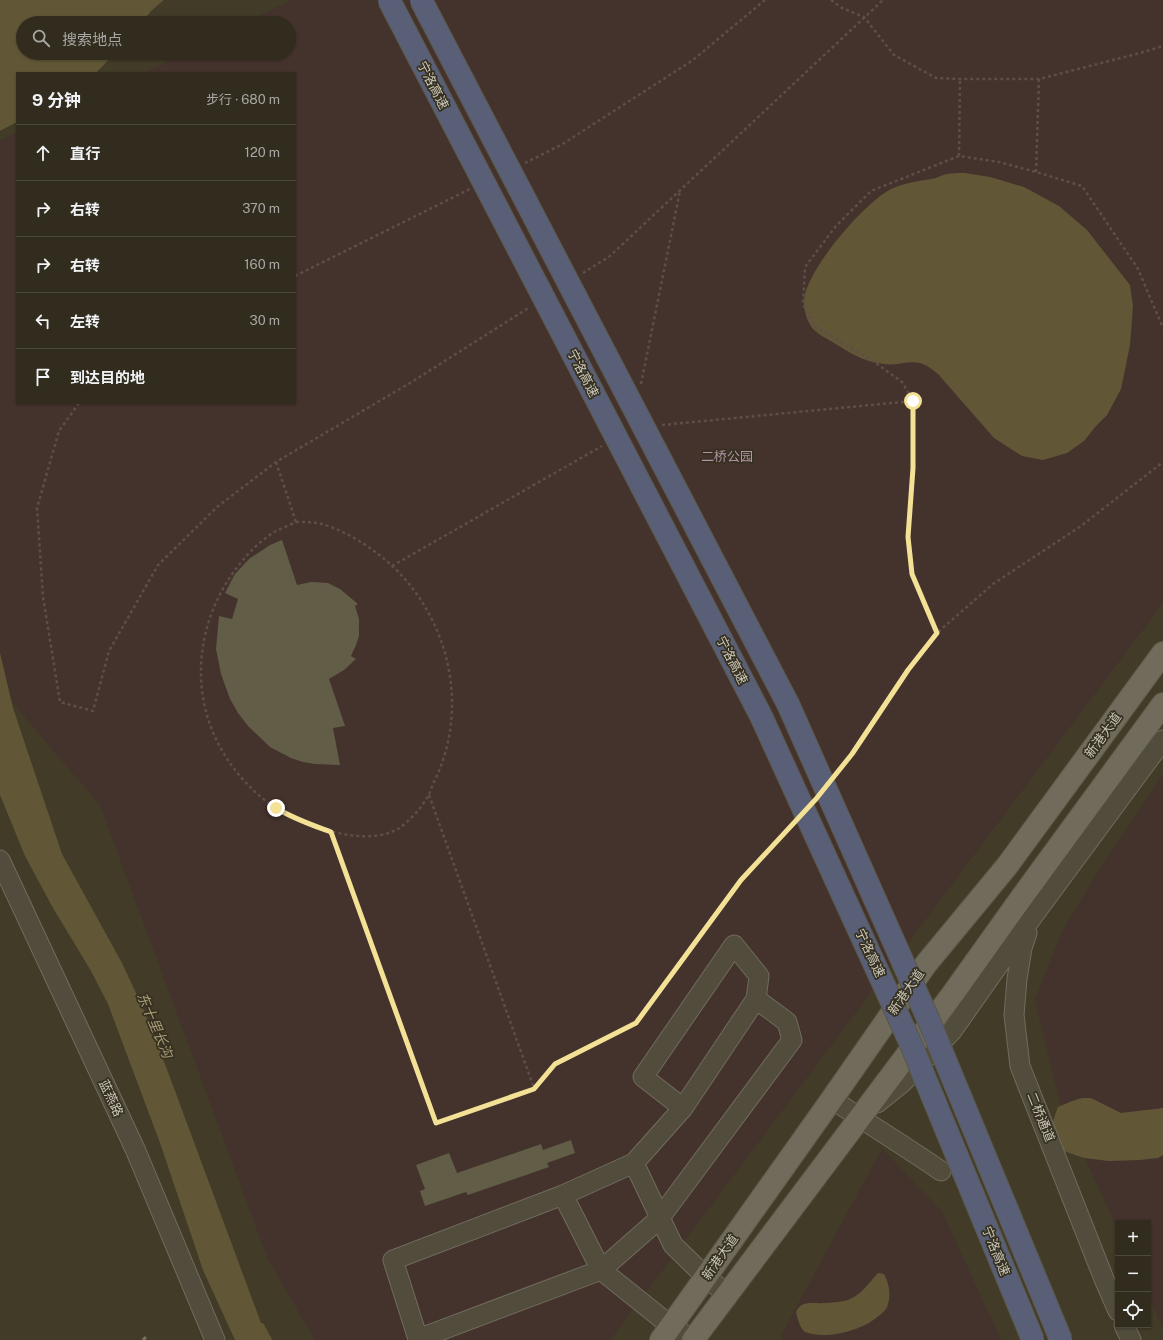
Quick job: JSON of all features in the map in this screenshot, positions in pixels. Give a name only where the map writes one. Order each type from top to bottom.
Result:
[{"type":"highway","name":"宁洛高速","points":[[389,0],[761,716],[910,1042],[1033,1340]]},
{"type":"highway","name":"宁洛高速","points":[[421,0],[788,704],[929,1021],[1061,1340]]},
{"type":"main road","name":"新港大道","points":[[666,1333],[926,964],[1007,866],[1163,653]]},
{"type":"main road","name":"新港大道","points":[[693,1340],[952,996],[1022,897],[1163,704]]},
{"type":"street","points":[[859,1118],[903,1082],[952,1031],[1033,916],[1163,740]]},
{"type":"street","name":"蓝燕路","points":[[0,860],[135,1149],[215,1340]]},
{"type":"street","name":"二桥通道","points":[[1033,916],[1022,948],[1017,979],[1014,1015],[1020,1066],[1115,1304]]},
{"type":"street","points":[[683,1108],[643,1076],[734,945],[759,976],[756,999],[683,1108],[634,1164],[563,1195],[393,1260],[418,1339],[601,1270],[659,1219],[792,1040],[787,1022],[756,999]]},
{"type":"street","points":[[832,1099],[941,1171]]},
{"type":"street","points":[[634,1164],[659,1219],[673,1245],[706,1277],[727,1294]]},
{"type":"street","points":[[563,1195],[601,1270],[666,1333],[693,1340]]},
{"type":"street","points":[[1125,1328],[1131,1340]]},
{"type":"path","points":[[525,163],[561,145],[693,60],[765,0]]},
{"type":"path","points":[[831,0],[842,8],[864,17],[894,55],[936,78],[1039,79],[1163,46]]},
{"type":"path","points":[[577,277],[610,256],[883,0]]},
{"type":"path","points":[[959,156],[960,79]]},
{"type":"path","points":[[1036,172],[1039,79]]},
{"type":"path","points":[[937,633],[912,574],[908,537],[913,468],[913,401],[902,382],[870,359],[813,325],[803,304],[805,266],[836,226],[871,191],[959,156],[999,162],[1082,186],[1138,269],[1163,328]]},
{"type":"path","points":[[296,276],[474,187]]},
{"type":"path","points":[[640,390],[680,190]]},
{"type":"path","points":[[77,404],[59,431],[38,508],[43,598],[60,702],[93,711],[109,651],[158,565],[217,507],[276,462],[410,383],[530,307]]},
{"type":"path","points":[[276,462],[296,522]]},
{"type":"path","points":[[834,777],[852,754],[908,670],[937,633],[993,584],[1080,526],[1163,462]]},
{"type":"path","points":[[296,522],[316,523],[328,527],[367,546],[387,561],[409,583],[430,614],[438,631],[449,666],[452,702],[450,732],[444,756],[429,795],[410,819],[398,829],[380,835],[362,836],[331,832],[308,825],[292,818],[261,798],[229,762],[217,741],[210,724],[202,688],[201,670],[205,634],[216,599],[225,583],[248,554],[276,531],[296,522]]},
{"type":"path","points":[[429,795],[534,1089]]},
{"type":"path","points":[[331,832],[436,1123],[534,1089],[555,1064],[636,1023],[741,880],[795,822]]},
{"type":"green space","name":"二桥公园","points":[[292,0],[1163,0],[1163,603],[610,1340],[315,1340],[268,1259],[100,805],[12,702],[0,651],[0,140],[16,133],[16,404],[296,404],[296,72],[146,72],[171,60],[296,60],[296,16],[259,16]]},
{"type":"green space","points":[[1163,775],[1163,1329],[1151,1302],[1151,1220],[1115,1220],[1115,1223],[1060,1102],[1035,1000],[1062,932],[1099,870]]},
{"type":"green space","points":[[882,1149],[942,1212],[1001,1340],[783,1340],[781,1336]]},
{"type":"shaded area","points":[[0,0],[164,0],[147,16],[16,16],[16,60],[108,60],[97,72],[16,72],[16,123],[0,131]]},
{"type":"shaded area","points":[[953,173],[965,173],[990,177],[1024,187],[1059,206],[1087,230],[1130,285],[1133,306],[1130,345],[1121,389],[1107,415],[1084,441],[1067,453],[1043,460],[1022,456],[994,438],[938,374],[930,368],[916,362],[888,364],[869,361],[849,352],[817,333],[809,323],[806,315],[804,299],[815,271],[839,238],[880,196],[891,189],[911,182],[934,179]]},
{"type":"shaded area","points":[[0,653],[13,708],[62,854],[122,963],[142,1006],[264,1331],[270,1340],[235,1340],[203,1270],[160,1143],[108,1004],[91,971],[53,908],[25,856],[0,795]]},
{"type":"shaded area","points":[[1082,1098],[1091,1098],[1121,1113],[1163,1108],[1163,1155],[1158,1158],[1140,1160],[1109,1161],[1084,1158],[1058,1149],[1052,1128],[1058,1107]]},
{"type":"shaded area","points":[[878,1273],[884,1274],[886,1277],[889,1289],[888,1304],[884,1312],[869,1323],[852,1330],[832,1335],[813,1334],[805,1332],[801,1328],[796,1312],[798,1308],[807,1303],[833,1303],[853,1298],[868,1285]]},
{"type":"building","points":[[282,540],[297,585],[311,582],[328,583],[340,589],[358,604],[355,606],[359,619],[359,636],[351,656],[356,659],[344,670],[329,679],[345,726],[333,728],[340,765],[303,762],[291,758],[270,747],[248,726],[238,713],[230,699],[221,674],[216,649],[219,616],[232,619],[238,599],[225,593],[235,574],[249,559],[270,545]]},
{"type":"building","points":[[571,1140],[575,1153],[547,1163],[549,1167],[468,1195],[466,1192],[425,1206],[420,1191],[425,1189],[416,1165],[449,1153],[457,1173],[541,1144],[543,1150]]},
{"type":"waterway","name":"东十里长沟","points":[[262,1325],[270,1340]]},
{"type":"railway","points":[[143,1340],[147,1336]]},
{"type":"route","points":[[276,808],[292,818],[308,825],[331,832],[436,1123],[534,1089],[555,1064],[636,1023],[741,880],[816,799],[852,754],[908,670],[937,633],[912,574],[908,537],[913,468],[913,401]]}]
